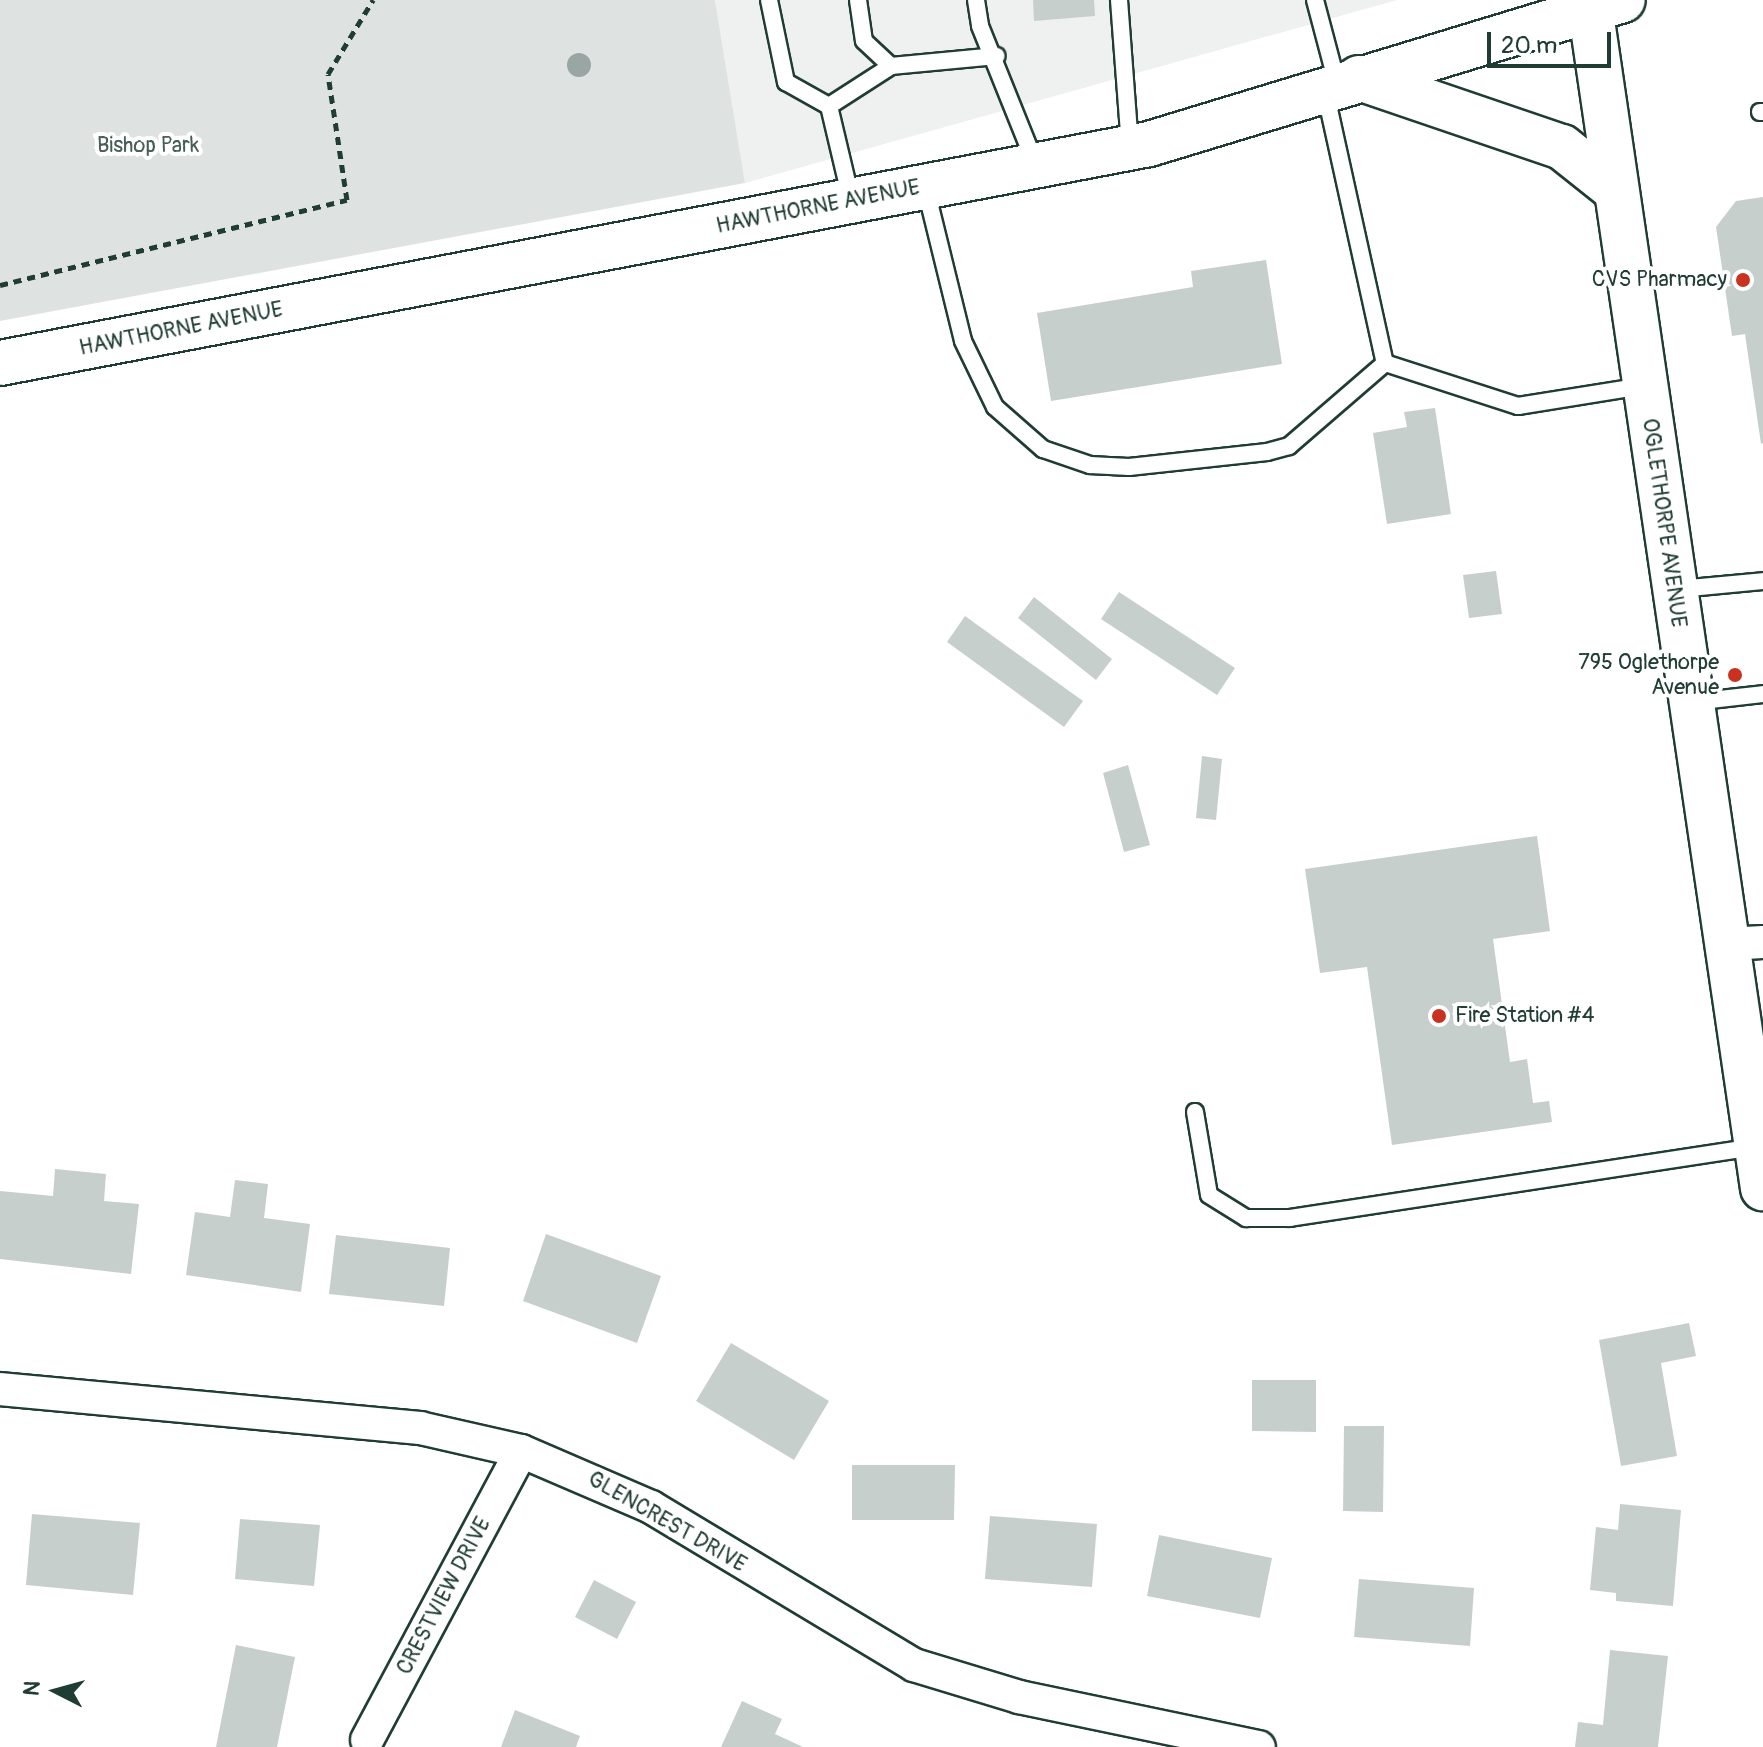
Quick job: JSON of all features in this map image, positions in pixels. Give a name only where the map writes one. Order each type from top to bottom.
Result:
[{"type":"main road","name":"HAWTHORNE AVENUE","points":[[0,363],[1130,147],[1601,2]]},
{"type":"main road","name":"OGLETHORPE AVENUE","points":[[1601,2],[1616,190],[1690,702],[1745,943],[1760,1168]]},
{"type":"main road","points":[[1340,83],[1562,147],[1616,190]]},
{"type":"street","name":"GLENCREST DRIVE","points":[[0,1389],[420,1428],[521,1451],[640,1501],[914,1665],[1034,1701],[1259,1747]]},
{"type":"street","name":"CRESTVIEW DRIVE","points":[[367,1740],[521,1451]]},
{"type":"lane","points":[[769,0],[786,82],[829,106],[851,201]]},
{"type":"lane","points":[[858,0],[864,41],[891,66]]},
{"type":"lane","points":[[976,0],[980,26],[997,56],[1036,165]]},
{"type":"lane","points":[[1119,0],[1130,147]]},
{"type":"lane","points":[[1315,0],[1340,83],[1385,363]]},
{"type":"lane","points":[[829,106],[891,66],[997,56]]},
{"type":"lane","points":[[925,187],[963,341],[995,407],[1043,449],[1090,465],[1129,467],[1267,452],[1289,446],[1385,363]]},
{"type":"lane","points":[[1385,363],[1518,406],[1645,386]]},
{"type":"lane","points":[[1673,589],[1763,581]]},
{"type":"lane","points":[[1690,702],[1763,694]]},
{"type":"lane","points":[[1195,1112],[1209,1195],[1246,1218],[1290,1218],[1760,1168]]},
{"type":"path","points":[[0,285],[347,200],[328,74],[373,0]]},
{"type":"shaded area","points":[[715,0],[1397,0],[745,183]]},
{"type":"green space","name":"Bishop Park","points":[[0,0],[715,0],[745,183],[0,321]]},
{"type":"building","points":[[1033,0],[1094,0],[1095,16],[1034,21]]},
{"type":"building","name":"CVS Pharmacy","points":[[1763,197],[1761,444],[1745,334],[1732,336],[1716,227],[1736,201]]},
{"type":"building","points":[[1266,260],[1282,364],[1051,401],[1037,313],[1193,287],[1191,271]]},
{"type":"building","points":[[1435,408],[1451,514],[1387,524],[1373,433],[1407,427],[1404,412]]},
{"type":"building","points":[[1496,571],[1502,614],[1469,618],[1463,575]]},
{"type":"building","points":[[1119,592],[1235,668],[1217,695],[1101,619]]},
{"type":"building","points":[[1034,597],[1112,659],[1096,680],[1018,618]]},
{"type":"building","points":[[965,616],[1083,701],[1064,727],[947,642]]},
{"type":"building","points":[[1202,756],[1222,759],[1216,820],[1196,818]]},
{"type":"building","points":[[1128,765],[1150,845],[1124,852],[1103,773]]},
{"type":"building","name":"Fire Station #4","points":[[1537,836],[1550,931],[1493,939],[1510,1062],[1527,1059],[1533,1103],[1549,1101],[1552,1122],[1392,1145],[1367,967],[1320,973],[1305,869]]},
{"type":"building","points":[[55,1169],[106,1174],[104,1201],[139,1204],[131,1274],[0,1259],[0,1191],[53,1196]]},
{"type":"building","points":[[235,1180],[268,1184],[264,1218],[310,1224],[301,1292],[186,1275],[195,1212],[230,1217]]},
{"type":"building","points":[[546,1234],[661,1276],[637,1343],[523,1301]]},
{"type":"building","points":[[336,1235],[450,1248],[444,1306],[329,1294]]},
{"type":"building","points":[[1689,1323],[1696,1356],[1661,1363],[1677,1456],[1621,1466],[1599,1340]]},
{"type":"building","points":[[731,1343],[829,1401],[794,1460],[696,1401]]},
{"type":"building","points":[[1252,1380],[1316,1380],[1316,1432],[1252,1431]]},
{"type":"building","points":[[1344,1426],[1384,1426],[1383,1512],[1343,1511]]},
{"type":"building","points":[[852,1465],[955,1465],[954,1520],[852,1520]]},
{"type":"building","points":[[1620,1504],[1681,1510],[1673,1606],[1616,1601],[1616,1593],[1590,1590],[1596,1527],[1618,1530]]},
{"type":"building","points":[[32,1514],[140,1523],[133,1595],[26,1585]]},
{"type":"building","points":[[990,1516],[1097,1524],[1092,1587],[985,1579]]},
{"type":"building","points":[[240,1519],[320,1525],[314,1586],[235,1579]]},
{"type":"building","points":[[1159,1535],[1272,1558],[1260,1618],[1147,1596]]},
{"type":"building","points":[[1359,1579],[1474,1588],[1470,1646],[1354,1637]]},
{"type":"building","points":[[594,1580],[636,1602],[617,1639],[575,1617]]},
{"type":"building","points":[[236,1645],[295,1657],[277,1747],[216,1747]]},
{"type":"building","points":[[1610,1650],[1668,1656],[1658,1747],[1575,1747],[1578,1722],[1603,1725]]},
{"type":"building","points":[[742,1701],[782,1719],[775,1734],[803,1747],[721,1747]]},
{"type":"building","points":[[515,1710],[580,1736],[576,1747],[501,1747]]},
{"type":"place","name":"CVS Pharmacy","points":[[1743,280]]},
{"type":"place","name":"795 Oglethorpe Avenue","points":[[1735,675]]},
{"type":"place","name":"Fire Station #4","points":[[1439,1016]]}]
